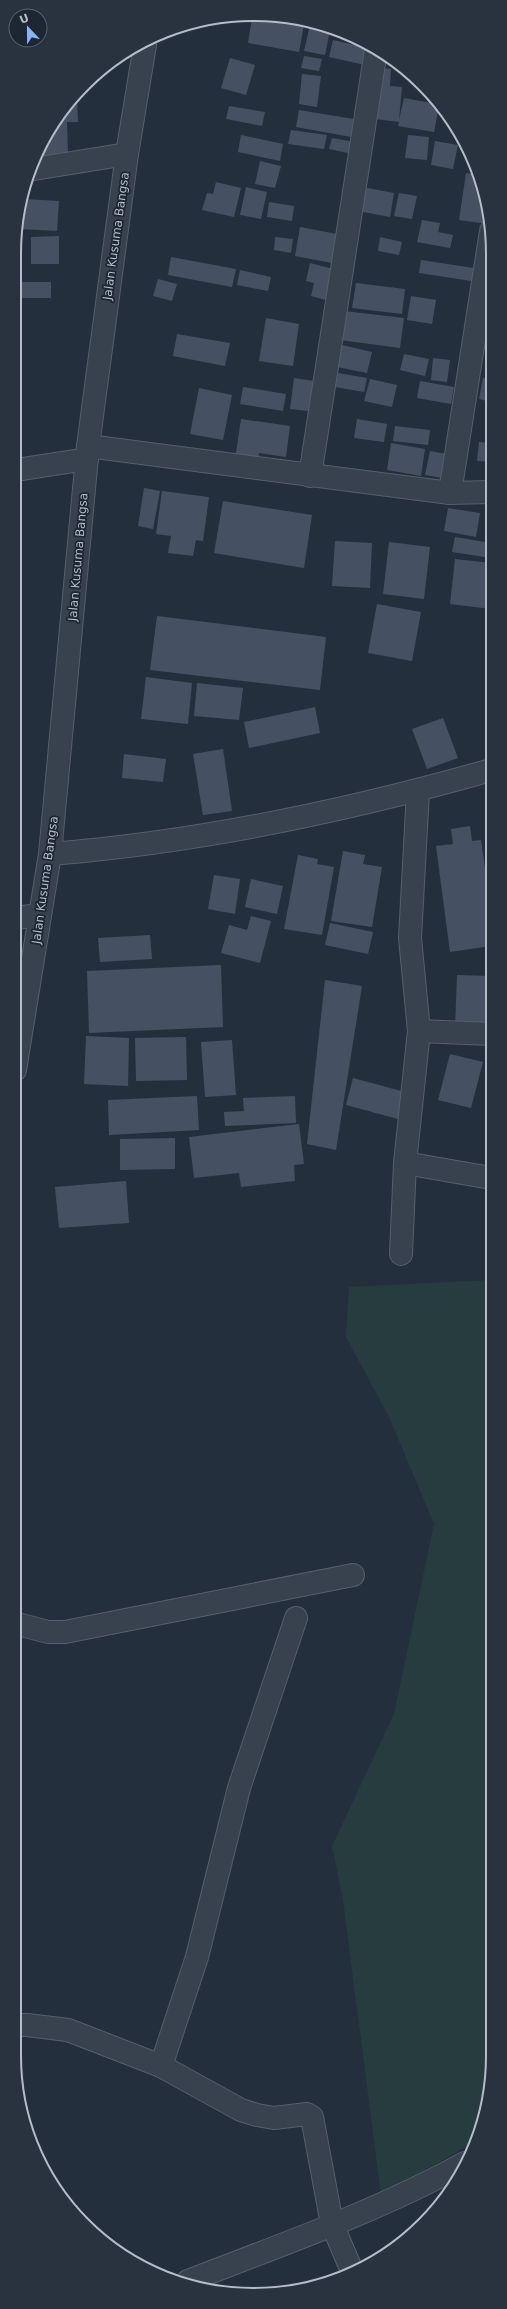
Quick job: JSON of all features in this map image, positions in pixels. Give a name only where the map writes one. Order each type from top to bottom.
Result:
[{"type":"street","name":"Jalan Kusuma Bangsa","points":[[21,1033],[50,854],[87,453],[127,154],[144,48]]},
{"type":"street","points":[[310,476],[375,55]]},
{"type":"street","points":[[38,168],[127,154]]},
{"type":"street","points":[[450,493],[486,263]]},
{"type":"street","points":[[21,469],[87,453],[310,476],[450,493],[486,492]]},
{"type":"street","points":[[50,854],[125,848],[200,836],[357,806],[418,791],[486,771]]},
{"type":"street","points":[[401,1254],[405,1163],[419,1031],[410,938],[418,791]]},
{"type":"street","points":[[21,917],[40,915]]},
{"type":"street","points":[[419,1031],[486,1034]]},
{"type":"street","points":[[405,1163],[486,1177]]},
{"type":"street","points":[[21,1625],[48,1632],[65,1632],[353,1575]]},
{"type":"street","points":[[161,2066],[197,1957],[239,1788],[296,1618]]},
{"type":"street","points":[[21,2025],[68,2030],[161,2066],[241,2110],[274,2118],[307,2114],[312,2117],[332,2224],[350,2267]]},
{"type":"street","points":[[192,2280],[332,2224],[437,2178],[457,2167]]},
{"type":"green space","points":[[486,1280],[486,2071],[482,2101],[474,2130],[467,2146],[381,2195],[343,1900],[332,1846],[394,1714],[434,1524],[389,1417],[346,1337],[349,1287]]},
{"type":"building","points":[[252,21],[269,21],[304,26],[299,52],[248,43]]},
{"type":"building","points":[[309,28],[329,34],[325,55],[304,51]]},
{"type":"building","points":[[333,40],[357,45],[368,51],[365,65],[329,57]]},
{"type":"building","points":[[304,56],[322,59],[319,71],[301,68]]},
{"type":"building","points":[[230,58],[255,65],[246,95],[221,88]]},
{"type":"building","points":[[380,68],[391,69],[390,86],[402,87],[399,120],[404,98],[430,103],[438,112],[434,132],[398,126],[399,122],[375,119]]},
{"type":"building","points":[[302,74],[321,76],[317,107],[299,104]]},
{"type":"building","points":[[77,102],[78,122],[67,122],[68,155],[43,156],[60,124]]},
{"type":"building","points":[[229,106],[265,112],[262,126],[226,119]]},
{"type":"building","points":[[299,110],[360,120],[357,138],[296,127]]},
{"type":"building","points":[[291,130],[327,135],[324,149],[288,144]]},
{"type":"building","points":[[241,135],[283,144],[280,161],[238,152]]},
{"type":"building","points":[[408,135],[429,137],[427,160],[405,158]]},
{"type":"building","points":[[332,138],[355,142],[353,154],[329,149]]},
{"type":"building","points":[[435,141],[458,145],[453,169],[431,165]]},
{"type":"building","points":[[260,161],[281,166],[275,188],[255,184]]},
{"type":"building","points":[[466,173],[472,174],[482,208],[484,223],[459,220]]},
{"type":"building","points":[[216,182],[241,188],[234,217],[202,210],[207,193],[213,194]]},
{"type":"building","points":[[246,187],[267,192],[261,219],[240,215]]},
{"type":"building","points":[[362,187],[394,193],[390,217],[358,211]]},
{"type":"building","points":[[399,193],[417,196],[412,219],[394,216]]},
{"type":"building","points":[[27,199],[59,201],[57,231],[22,229]]},
{"type":"building","points":[[269,202],[294,206],[292,221],[267,217]]},
{"type":"building","points":[[422,220],[440,223],[438,232],[453,235],[450,248],[417,242]]},
{"type":"building","points":[[300,227],[342,235],[337,264],[295,256]]},
{"type":"building","points":[[59,236],[59,264],[31,264],[31,237]]},
{"type":"building","points":[[275,237],[293,239],[291,253],[274,250]]},
{"type":"building","points":[[380,237],[402,242],[399,255],[378,251]]},
{"type":"building","points":[[171,257],[236,269],[232,287],[168,275]]},
{"type":"building","points":[[421,260],[480,269],[478,282],[419,273]]},
{"type":"building","points":[[310,263],[337,270],[330,301],[311,296],[314,283],[306,281]]},
{"type":"building","points":[[240,270],[271,277],[268,291],[237,285]]},
{"type":"building","points":[[158,279],[177,284],[172,301],[153,296]]},
{"type":"building","points":[[21,282],[51,282],[51,298],[21,298]]},
{"type":"building","points":[[356,283],[405,289],[402,314],[352,308]]},
{"type":"building","points":[[411,296],[436,300],[432,324],[407,320]]},
{"type":"building","points":[[344,311],[404,318],[400,348],[340,340]]},
{"type":"building","points":[[266,318],[299,324],[293,366],[259,361]]},
{"type":"building","points":[[177,334],[230,343],[225,366],[173,356]]},
{"type":"building","points":[[342,345],[372,352],[367,373],[337,367]]},
{"type":"building","points":[[404,354],[429,359],[425,376],[400,370]]},
{"type":"building","points":[[433,358],[450,360],[447,382],[431,380]]},
{"type":"building","points":[[338,373],[367,378],[364,392],[335,387]]},
{"type":"building","points":[[294,378],[321,382],[317,412],[290,409]]},
{"type":"building","points":[[483,378],[486,378],[486,401],[479,399]]},
{"type":"building","points":[[370,379],[397,385],[392,407],[364,401]]},
{"type":"building","points":[[420,381],[454,387],[451,404],[417,398]]},
{"type":"building","points":[[243,387],[286,394],[283,411],[240,404]]},
{"type":"building","points":[[199,388],[232,395],[223,440],[190,434]]},
{"type":"building","points":[[241,419],[290,426],[286,457],[259,453],[258,463],[235,460]]},
{"type":"building","points":[[357,419],[387,424],[384,442],[354,438]]},
{"type":"building","points":[[395,426],[430,430],[428,445],[393,441]]},
{"type":"building","points":[[479,442],[486,443],[486,462],[477,461]]},
{"type":"building","points":[[391,443],[425,449],[421,476],[387,470]]},
{"type":"building","points":[[430,451],[452,455],[448,479],[425,475]]},
{"type":"building","points":[[144,488],[160,491],[153,529],[138,526]]},
{"type":"building","points":[[162,491],[209,497],[203,541],[196,540],[193,556],[168,553],[171,536],[156,534]]},
{"type":"building","points":[[223,501],[312,515],[304,568],[214,553]]},
{"type":"building","points":[[448,508],[480,513],[476,537],[444,531]]},
{"type":"building","points":[[455,537],[486,542],[486,557],[452,552]]},
{"type":"building","points":[[335,541],[372,543],[370,588],[332,586]]},
{"type":"building","points":[[389,542],[430,547],[424,599],[383,594]]},
{"type":"building","points":[[455,559],[486,562],[486,608],[450,604]]},
{"type":"building","points":[[377,604],[421,612],[412,661],[368,653]]},
{"type":"building","points":[[157,616],[326,637],[320,690],[150,670]]},
{"type":"building","points":[[146,677],[192,683],[188,724],[141,719]]},
{"type":"building","points":[[197,683],[243,688],[239,720],[194,716]]},
{"type":"building","points":[[315,707],[320,733],[249,748],[244,722]]},
{"type":"building","points":[[443,718],[458,758],[427,769],[412,729]]},
{"type":"building","points":[[223,749],[232,811],[203,815],[193,754]]},
{"type":"building","points":[[124,754],[166,759],[163,782],[122,778]]},
{"type":"building","points":[[470,826],[472,841],[481,840],[486,876],[486,947],[450,952],[436,846],[453,844],[451,829]]},
{"type":"building","points":[[343,851],[365,855],[363,864],[382,867],[372,927],[331,921]]},
{"type":"building","points":[[298,855],[318,859],[317,864],[334,867],[322,935],[284,929]]},
{"type":"building","points":[[214,875],[240,879],[235,914],[208,909]]},
{"type":"building","points":[[251,879],[283,886],[277,914],[245,907]]},
{"type":"building","points":[[251,916],[271,921],[260,963],[221,953],[229,925],[247,930]]},
{"type":"building","points":[[330,923],[373,932],[368,954],[325,945]]},
{"type":"building","points":[[150,935],[152,959],[100,962],[98,938]]},
{"type":"building","points":[[221,965],[223,1027],[89,1033],[87,971]]},
{"type":"building","points":[[457,975],[486,976],[486,1030],[455,1029]]},
{"type":"building","points":[[325,980],[362,986],[336,1150],[307,1144]]},
{"type":"building","points":[[86,1036],[129,1038],[128,1086],[84,1084]]},
{"type":"building","points":[[186,1037],[187,1080],[136,1081],[135,1038]]},
{"type":"building","points":[[232,1040],[236,1095],[205,1097],[201,1042]]},
{"type":"building","points":[[450,1054],[483,1062],[471,1108],[438,1100]]},
{"type":"building","points":[[353,1078],[405,1092],[398,1119],[346,1105]]},
{"type":"building","points":[[197,1096],[199,1130],[109,1135],[108,1100]]},
{"type":"building","points":[[295,1096],[296,1123],[225,1126],[224,1112],[244,1111],[243,1098]]},
{"type":"building","points":[[299,1124],[304,1164],[294,1165],[295,1181],[241,1187],[239,1173],[194,1178],[189,1137]]},
{"type":"building","points":[[175,1138],[175,1169],[120,1170],[120,1139]]},
{"type":"building","points":[[126,1181],[129,1223],[59,1228],[55,1187]]}]
